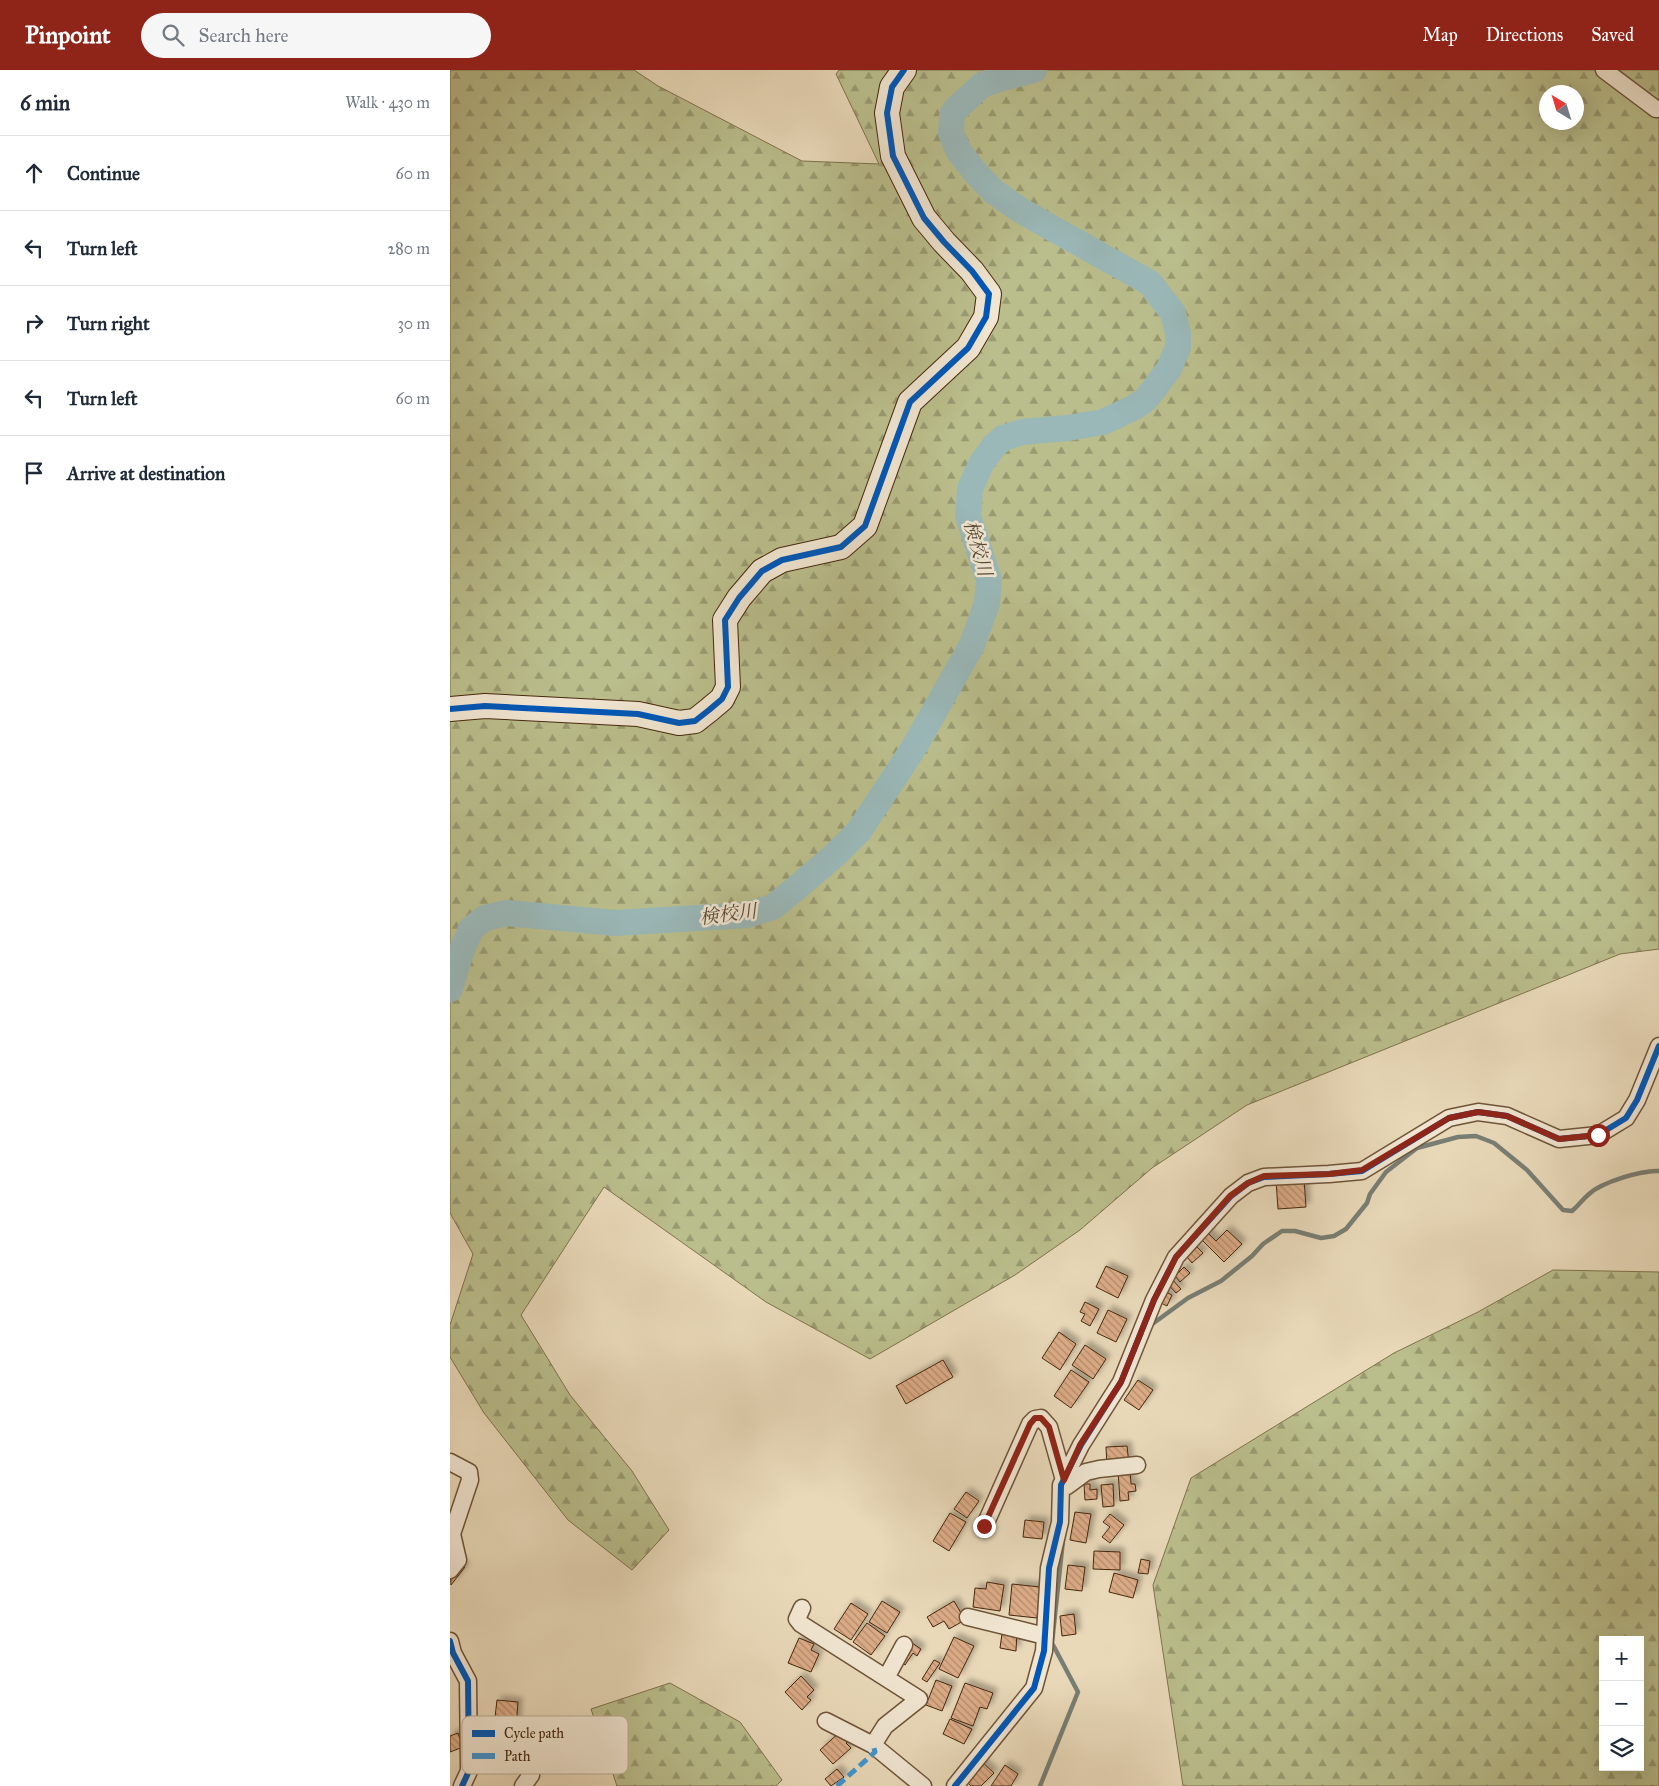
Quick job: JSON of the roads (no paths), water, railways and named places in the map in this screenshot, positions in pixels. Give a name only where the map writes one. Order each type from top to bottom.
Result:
[{"type":"street","points":[[450,709],[485,706],[638,714],[679,723],[695,721],[722,699],[728,687],[725,620],[739,598],[762,571],[782,560],[841,547],[865,526],[910,402],[968,348],[986,317],[989,294],[972,271],[924,218],[893,156],[887,114],[892,88],[904,70]]},
{"type":"street","points":[[1604,70],[1656,109],[1659,109]]},
{"type":"street","points":[[956,1786],[1034,1688],[1044,1651],[1049,1568],[1068,1482],[1080,1445],[1121,1382],[1154,1300],[1176,1257],[1230,1196],[1242,1187],[1264,1176],[1329,1174],[1362,1170],[1449,1118],[1478,1112],[1507,1116],[1559,1139],[1598,1135],[1626,1118],[1637,1100],[1659,1046]]},
{"type":"street","points":[[984,1526],[1030,1424],[1035,1418],[1041,1418],[1049,1427],[1068,1482]]},
{"type":"street","points":[[450,1462],[469,1472],[470,1480],[452,1534],[458,1560],[450,1570]]},
{"type":"street","points":[[1068,1482],[1086,1472],[1099,1468],[1137,1465]]},
{"type":"street","points":[[802,1608],[797,1619],[802,1624],[919,1699],[886,1726],[873,1745]]},
{"type":"street","points":[[968,1617],[1045,1636]]},
{"type":"street","points":[[450,1641],[453,1653],[468,1681],[468,1716]]},
{"type":"street","points":[[886,1678],[904,1645]]},
{"type":"street","points":[[826,1721],[873,1745],[923,1786]]},
{"type":"street","points":[[462,1786],[468,1774]]},
{"type":"street","points":[[523,1786],[530,1774]]},
{"type":"waterway","name":"検校川","points":[[450,989],[461,952],[471,929],[485,918],[507,913],[615,923],[747,915],[773,907],[836,854],[859,831],[913,749],[972,645],[987,603],[989,580],[968,516],[970,489],[981,464],[994,446],[1003,438],[1022,432],[1068,428],[1103,422],[1135,407],[1147,398],[1169,369],[1178,347],[1178,333],[1173,313],[1150,283],[1020,210],[993,191],[958,150],[951,133],[952,115],[955,110],[982,85],[1034,70]]},
{"type":"waterway","points":[[1151,1325],[1188,1298],[1221,1281],[1252,1256],[1263,1244],[1282,1231],[1295,1231],[1321,1238],[1334,1236],[1346,1229],[1367,1203],[1370,1194],[1386,1172],[1417,1148],[1458,1137],[1476,1136],[1494,1143],[1527,1170],[1563,1210],[1572,1211],[1589,1194],[1603,1185],[1633,1175],[1659,1171]]},
{"type":"waterway","points":[[1040,1786],[1078,1692],[1052,1643],[1063,1540]]}]
